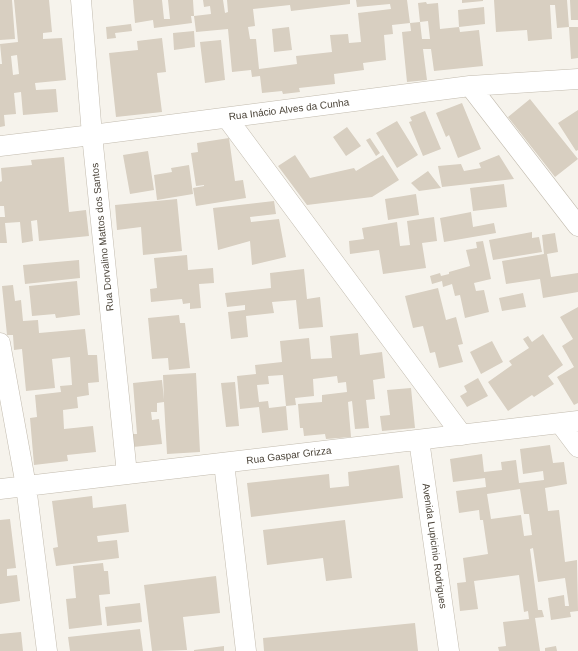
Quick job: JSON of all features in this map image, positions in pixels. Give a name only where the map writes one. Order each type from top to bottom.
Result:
[{"type":"street","name":"Rua Dorvalino Mattos dos Santos","points":[[81,0],[92,135],[128,474]]},
{"type":"street","name":"Rua Inácio Alves da Cunha","points":[[0,146],[470,86],[578,79]]},
{"type":"street","points":[[470,86],[578,226]]},
{"type":"street","points":[[227,118],[462,435]]},
{"type":"street","points":[[0,343],[26,486],[47,651]]},
{"type":"street","points":[[569,422],[578,448]]},
{"type":"street","name":"Rua Gaspar Grizza","points":[[0,489],[569,422]]},
{"type":"street","name":"Avenida Lupicinio Rodrigues","points":[[419,440],[449,651]]},
{"type":"street","points":[[224,463],[246,651]]},
{"type":"building","points":[[0,0],[12,0],[15,39],[0,40]]},
{"type":"building","points":[[14,0],[49,0],[52,32],[43,33],[43,39],[62,38],[66,80],[35,83],[36,90],[56,89],[58,112],[23,115],[21,92],[14,93],[16,114],[4,115],[5,126],[0,127],[0,64],[2,64],[0,44],[18,42]],"holes":[[[17,55],[19,74],[13,75],[11,56]]]},
{"type":"building","points":[[133,0],[162,0],[164,19],[170,19],[168,0],[193,0],[194,16],[191,16],[192,23],[154,28],[153,20],[135,23]]},
{"type":"building","points":[[203,0],[223,0],[225,13],[228,12],[227,0],[350,0],[350,4],[291,11],[290,5],[253,9],[255,26],[248,27],[250,39],[256,39],[259,69],[297,64],[296,56],[332,52],[330,35],[348,34],[349,43],[361,42],[358,13],[391,9],[390,4],[357,7],[356,0],[407,0],[410,23],[392,25],[393,34],[384,35],[386,60],[363,63],[364,70],[334,74],[335,84],[299,88],[300,92],[283,94],[282,91],[262,93],[260,76],[252,77],[251,70],[232,72],[228,29],[196,32],[194,16],[211,14],[210,6],[204,7]]},
{"type":"building","points":[[462,0],[483,0],[483,1],[462,3]]},
{"type":"building","points":[[494,0],[567,0],[569,27],[557,28],[555,5],[550,5],[552,39],[528,41],[527,30],[496,32]]},
{"type":"building","points":[[570,0],[578,0],[578,20],[571,20]]},
{"type":"building","points":[[418,3],[438,3],[440,29],[459,27],[460,32],[479,30],[483,66],[434,71],[431,49],[423,49],[427,80],[407,82],[402,32],[411,31],[410,23],[420,22]],"holes":[[[428,21],[430,39],[422,39],[420,22]]]},
{"type":"building","points":[[484,7],[485,24],[459,27],[458,10]]},
{"type":"building","points":[[131,24],[132,31],[115,33],[116,38],[107,39],[106,27]]},
{"type":"building","points":[[289,27],[292,50],[274,52],[272,29]]},
{"type":"building","points":[[569,27],[578,27],[578,58],[571,59]]},
{"type":"building","points":[[194,31],[195,47],[174,50],[173,33]]},
{"type":"building","points":[[162,38],[166,72],[157,73],[162,112],[116,117],[109,53],[138,50],[137,41]]},
{"type":"building","points":[[221,40],[225,80],[205,83],[200,42]]},
{"type":"building","points":[[530,99],[578,159],[555,177],[508,117]]},
{"type":"building","points":[[462,103],[481,149],[458,158],[449,135],[446,137],[436,113]]},
{"type":"building","points":[[578,110],[578,150],[576,151],[558,123]]},
{"type":"building","points":[[425,111],[441,149],[423,156],[409,122],[412,121],[410,117]]},
{"type":"building","points":[[397,121],[418,155],[397,168],[376,133]]},
{"type":"building","points":[[347,127],[361,146],[346,156],[333,137]]},
{"type":"building","points":[[229,138],[235,181],[243,180],[246,198],[196,206],[193,188],[204,185],[196,186],[191,153],[198,152],[197,143]]},
{"type":"building","points":[[370,138],[380,153],[376,156],[366,140]]},
{"type":"building","points":[[148,151],[154,190],[130,194],[123,155]]},
{"type":"building","points":[[295,155],[310,178],[354,168],[356,171],[383,155],[399,180],[372,197],[307,205],[278,166]]},
{"type":"building","points":[[499,155],[514,179],[442,187],[438,166],[461,164],[464,171],[481,168],[479,163]]},
{"type":"building","points":[[64,157],[69,212],[86,210],[89,236],[39,241],[37,220],[31,221],[33,241],[22,243],[20,222],[5,223],[7,243],[0,243],[0,217],[5,217],[4,206],[0,206],[0,182],[2,181],[1,168],[32,165],[31,160]]},
{"type":"building","points":[[189,165],[193,194],[157,200],[154,175],[172,172],[171,168]]},
{"type":"building","points":[[428,171],[441,188],[419,191],[411,183]]},
{"type":"building","points":[[504,184],[507,207],[473,211],[470,188]]},
{"type":"building","points":[[416,194],[419,215],[388,220],[385,199]]},
{"type":"building","points":[[177,199],[182,251],[143,255],[141,227],[117,230],[115,205]]},
{"type":"building","points":[[274,201],[276,214],[250,217],[251,222],[279,219],[286,257],[252,265],[250,241],[218,250],[213,208]]},
{"type":"building","points":[[471,212],[473,227],[494,223],[496,233],[444,242],[440,218]]},
{"type":"building","points":[[434,217],[437,241],[422,243],[426,268],[383,274],[379,250],[350,254],[349,241],[364,239],[362,228],[397,222],[400,246],[410,245],[407,221]]},
{"type":"building","points":[[532,232],[532,238],[539,237],[542,252],[493,260],[489,240]]},
{"type":"building","points":[[555,233],[558,252],[547,254],[551,277],[578,273],[578,292],[543,298],[540,279],[506,284],[502,261],[544,254],[542,235]]},
{"type":"building","points":[[483,241],[491,279],[474,283],[476,291],[484,290],[489,312],[465,318],[460,295],[455,296],[452,284],[443,287],[442,281],[432,284],[430,276],[440,273],[441,276],[449,274],[449,272],[470,266],[466,250],[477,248],[476,242]]},
{"type":"building","points":[[187,255],[188,270],[213,268],[214,283],[199,284],[201,308],[190,309],[190,303],[183,304],[182,299],[151,302],[150,289],[157,288],[154,258]]},
{"type":"building","points":[[79,260],[80,278],[25,284],[23,265]]},
{"type":"building","points":[[304,269],[307,299],[320,297],[323,327],[299,329],[296,300],[272,302],[274,313],[246,316],[248,337],[231,339],[228,312],[245,310],[245,305],[227,307],[225,293],[271,288],[270,273]]},
{"type":"building","points":[[77,281],[80,315],[56,318],[55,314],[32,316],[29,286]]},
{"type":"building","points":[[13,285],[15,301],[21,300],[23,321],[38,320],[39,333],[85,329],[88,355],[97,355],[99,382],[88,383],[89,395],[77,397],[78,408],[63,410],[64,429],[93,426],[96,452],[67,455],[68,461],[34,465],[30,418],[37,417],[35,395],[61,392],[60,386],[72,385],[70,357],[52,359],[55,388],[26,391],[22,349],[14,350],[13,335],[7,335],[2,286]]},
{"type":"building","points":[[438,288],[446,320],[456,317],[463,344],[458,345],[463,362],[439,368],[435,352],[430,353],[423,326],[413,328],[405,296]]},
{"type":"building","points":[[523,293],[526,307],[502,311],[499,298]]},
{"type":"building","points":[[578,307],[578,403],[574,405],[557,377],[574,367],[562,346],[573,339],[560,317]]},
{"type":"building","points":[[179,315],[180,323],[185,323],[190,368],[169,370],[168,358],[152,359],[148,318]]},
{"type":"building","points":[[358,333],[360,355],[382,352],[385,378],[373,380],[375,399],[366,400],[369,428],[355,429],[352,401],[348,402],[351,437],[326,439],[325,434],[304,436],[303,428],[300,428],[298,404],[322,402],[322,395],[347,392],[346,382],[338,383],[337,376],[313,379],[314,396],[295,398],[296,405],[286,406],[288,430],[262,433],[259,407],[240,409],[237,376],[256,374],[255,365],[282,362],[280,341],[309,338],[311,359],[332,358],[330,336]],"holes":[[[283,375],[286,406],[269,408],[268,401],[259,402],[257,385],[269,384],[268,376]]]},
{"type":"building","points":[[543,334],[563,365],[548,376],[554,384],[534,397],[532,395],[508,411],[488,382],[512,365],[509,361],[529,348],[523,339],[528,336],[532,342]]},
{"type":"building","points":[[492,341],[503,362],[481,374],[470,352]]},
{"type":"building","points":[[196,373],[200,452],[167,454],[164,402],[157,403],[157,412],[151,412],[152,420],[159,419],[162,444],[133,447],[131,434],[137,434],[133,383],[162,380],[164,400],[163,375]]},
{"type":"building","points":[[478,378],[488,396],[467,407],[460,396],[467,392],[464,386]]},
{"type":"building","points":[[235,382],[239,426],[226,427],[221,383]]},
{"type":"building","points":[[411,388],[415,428],[382,431],[380,416],[390,415],[387,390]]},
{"type":"building","points":[[550,445],[553,463],[564,462],[567,484],[545,488],[548,511],[559,510],[565,562],[577,560],[578,611],[570,612],[571,617],[551,620],[548,598],[564,595],[565,606],[569,606],[565,578],[538,582],[533,548],[530,549],[538,610],[542,610],[544,617],[535,618],[540,651],[499,651],[498,647],[506,646],[503,622],[529,619],[528,611],[524,612],[519,575],[474,581],[478,609],[460,611],[457,583],[466,582],[463,558],[488,554],[483,520],[480,520],[479,510],[459,513],[456,491],[486,487],[485,478],[453,482],[450,459],[482,454],[484,472],[502,470],[501,462],[516,460],[519,483],[544,480],[543,471],[523,474],[520,449]],"holes":[[[520,489],[524,514],[529,514],[532,535],[524,536],[521,515],[491,519],[487,494]]]},
{"type":"building","points":[[399,465],[403,498],[251,517],[247,483],[329,474],[330,488],[349,486],[348,472]]},
{"type":"building","points":[[92,496],[93,508],[126,504],[129,532],[97,536],[98,542],[117,540],[119,558],[56,566],[53,548],[58,547],[52,501]]},
{"type":"building","points":[[10,519],[16,568],[7,569],[7,576],[17,575],[20,601],[0,604],[0,520]]},
{"type":"building","points":[[345,520],[352,578],[326,581],[323,558],[267,565],[263,530]]},
{"type":"building","points":[[103,563],[104,571],[108,571],[110,594],[99,595],[102,625],[69,629],[66,599],[76,598],[73,566]]},
{"type":"building","points":[[216,576],[220,613],[183,617],[187,650],[152,651],[144,585]]},
{"type":"building","points":[[140,603],[142,622],[107,626],[105,607]]},
{"type":"building","points":[[415,623],[418,651],[264,651],[263,638]]},
{"type":"building","points":[[140,629],[143,651],[70,651],[68,637]]},
{"type":"building","points":[[21,632],[23,651],[0,651],[0,634]]},
{"type":"building","points":[[224,646],[224,651],[194,651],[194,650]]},
{"type":"building","points":[[556,646],[557,651],[545,651],[545,648]]}]
